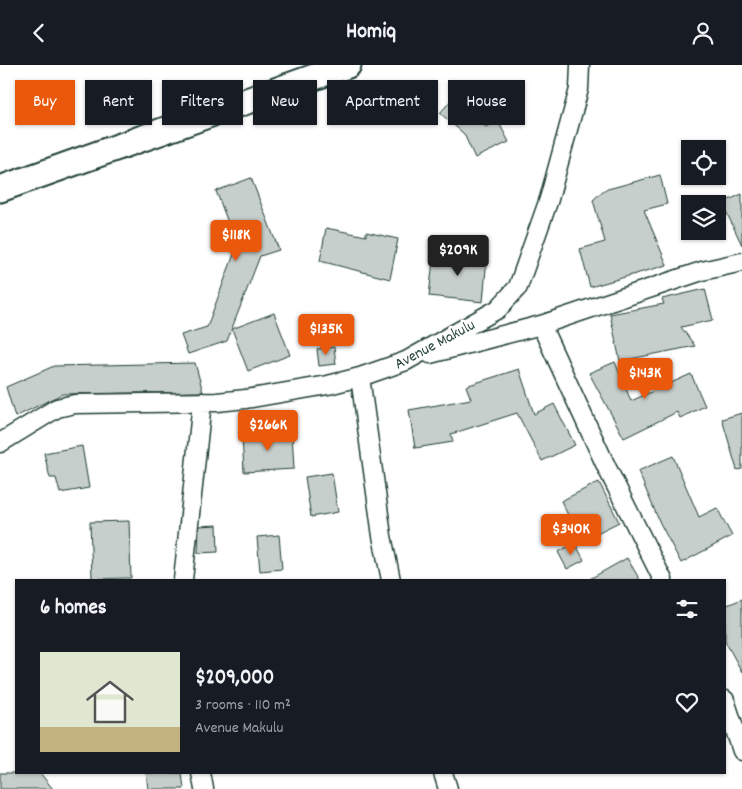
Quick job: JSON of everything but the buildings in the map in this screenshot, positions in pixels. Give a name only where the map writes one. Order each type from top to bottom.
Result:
[{"type":"main road","points":[[0,189],[348,65]]},
{"type":"street","name":"Avenue Makulu","points":[[0,443],[57,408],[75,404],[202,402],[246,399],[360,377],[406,361],[498,309],[518,287],[549,199],[579,89],[580,65]]},
{"type":"street","points":[[406,361],[541,325],[702,271],[742,262]]},
{"type":"street","points":[[541,325],[607,468],[662,579]]},
{"type":"street","points":[[360,377],[383,543],[391,579]]},
{"type":"street","points":[[183,579],[202,402]]},
{"type":"street","points":[[726,703],[742,751]]},
{"type":"street","points":[[201,774],[204,789]]},
{"type":"street","points":[[443,774],[448,789]]}]
